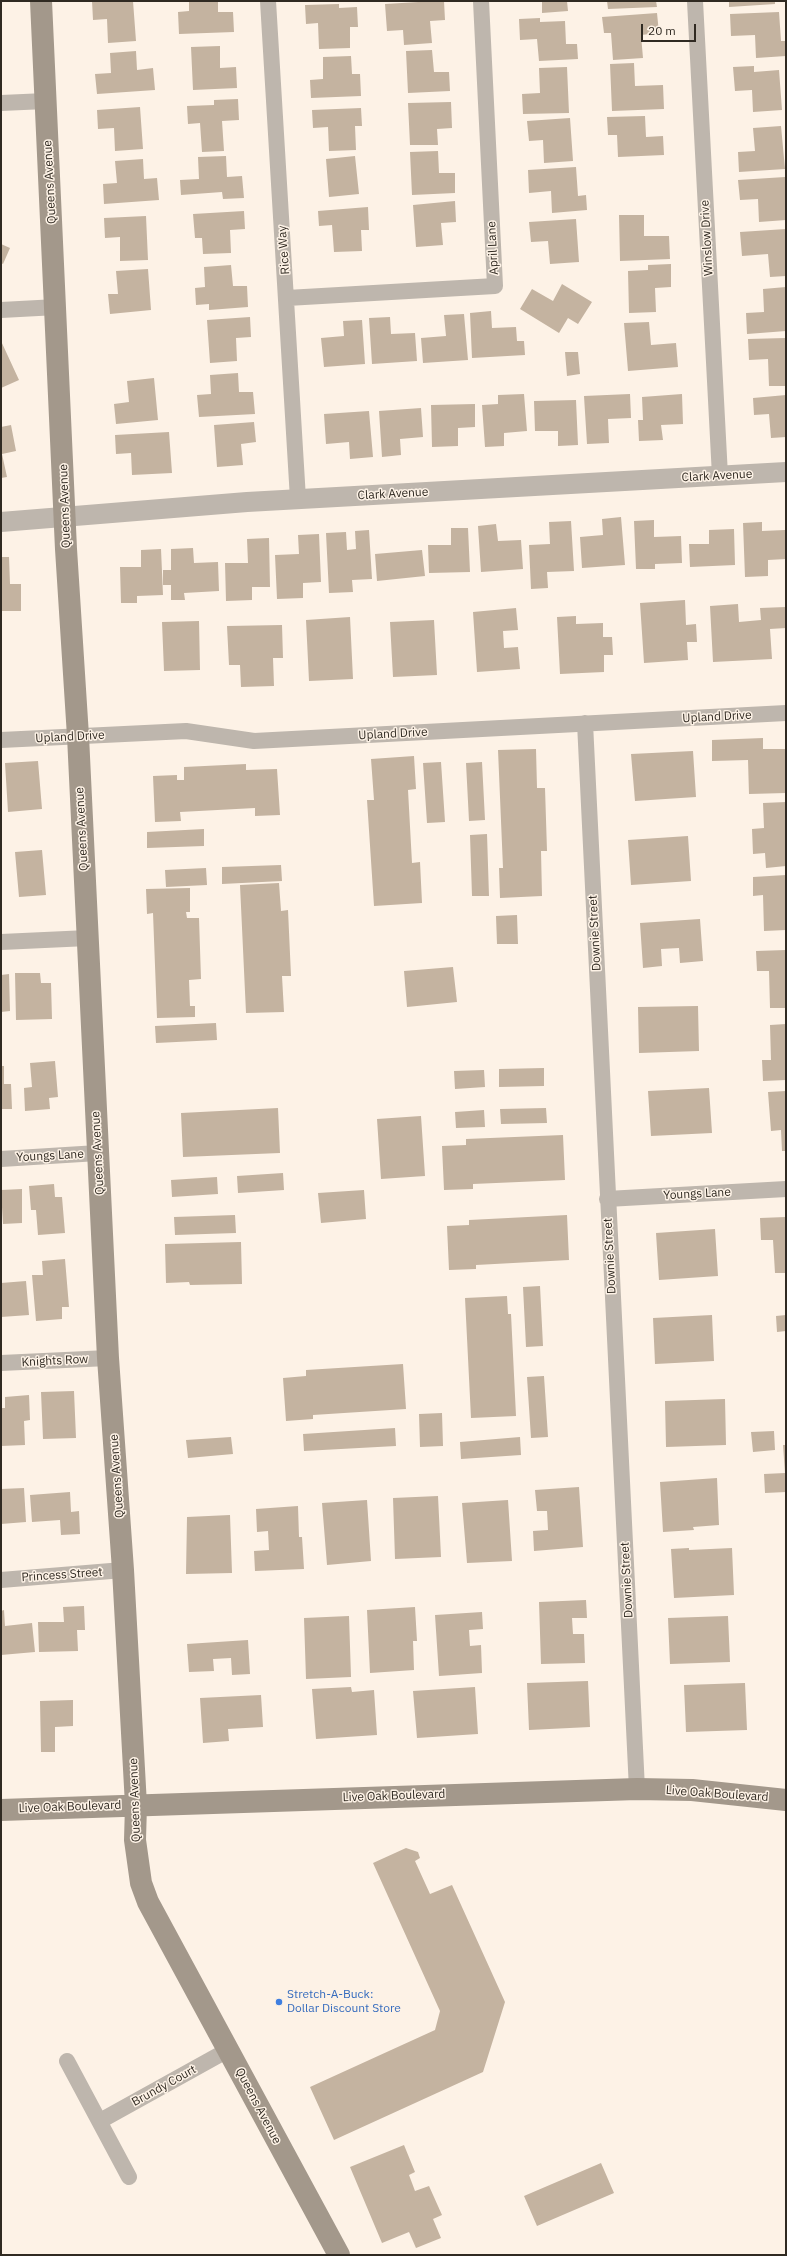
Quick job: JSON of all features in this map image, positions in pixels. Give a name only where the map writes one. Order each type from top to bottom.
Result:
[{"type":"main road","name":"Queens Avenue","points":[[41,1],[57,307],[65,519],[78,736],[108,1358],[124,1570],[136,1805],[137,1863],[141,1883],[148,1902],[339,2255]]},
{"type":"main road","name":"Live Oak Boulevard","points":[[1,1810],[637,1789],[692,1790],[786,1800]]},
{"type":"street","name":"Rice Way","points":[[268,1],[298,499]]},
{"type":"street","name":"April Lane","points":[[287,298],[495,286],[481,1]]},
{"type":"street","name":"Winslow Drive","points":[[695,1],[720,476]]},
{"type":"street","points":[[1,103],[46,100]]},
{"type":"street","points":[[1,310],[57,307]]},
{"type":"street","name":"Clark Avenue","points":[[1,522],[65,519],[298,499],[786,472]]},
{"type":"street","name":"Upland Drive","points":[[1,740],[186,731],[254,741],[786,713]]},
{"type":"street","name":"Downie Street","points":[[585,723],[607,1199],[637,1789]]},
{"type":"street","points":[[1,942],[88,938]]},
{"type":"street","name":"Youngs Lane","points":[[1,1159],[98,1154]]},
{"type":"street","name":"Youngs Lane","points":[[607,1199],[786,1189]]},
{"type":"street","name":"Knights Row","points":[[1,1363],[108,1358]]},
{"type":"street","name":"Princess Street","points":[[1,1580],[124,1570]]},
{"type":"street","name":"Brundy Court","points":[[100,2121],[228,2050]]},
{"type":"street","points":[[67,2061],[129,2177]]},
{"type":"building","points":[[92,1],[133,1],[136,41],[108,43],[107,19],[93,20]]},
{"type":"building","points":[[189,1],[218,1],[218,12],[233,12],[234,32],[179,34],[178,12],[189,11]]},
{"type":"building","points":[[444,1],[445,20],[430,21],[432,43],[404,45],[403,30],[387,31],[385,4]]},
{"type":"building","points":[[542,1],[567,1],[568,11],[542,13]]},
{"type":"building","points":[[607,1],[656,1],[657,7],[608,9]]},
{"type":"building","points":[[729,1],[775,1],[775,4],[729,7]]},
{"type":"building","points":[[339,4],[339,8],[357,7],[358,27],[350,27],[350,48],[319,49],[318,23],[306,24],[305,5]]},
{"type":"building","points":[[779,12],[781,41],[786,41],[786,56],[756,58],[755,35],[731,36],[730,14]]},
{"type":"building","points":[[657,13],[659,33],[641,35],[643,58],[613,60],[611,33],[604,33],[602,17]]},
{"type":"building","points":[[540,18],[540,22],[565,21],[566,44],[577,44],[578,59],[539,61],[537,39],[520,40],[519,19]]},
{"type":"building","points":[[220,46],[220,68],[236,67],[237,88],[193,90],[191,47]]},
{"type":"building","points":[[432,50],[434,72],[449,72],[450,91],[408,93],[406,51]]},
{"type":"building","points":[[136,51],[137,70],[153,68],[155,90],[97,94],[95,74],[111,73],[110,53]]},
{"type":"building","points":[[351,56],[352,74],[360,74],[361,96],[311,98],[310,80],[323,79],[323,57]]},
{"type":"building","points":[[634,63],[635,86],[663,85],[664,109],[612,111],[610,64]]},
{"type":"building","points":[[754,66],[754,72],[779,70],[782,110],[753,112],[752,90],[735,91],[733,67]]},
{"type":"building","points":[[567,67],[569,113],[523,114],[522,94],[540,93],[539,68]]},
{"type":"building","points":[[238,99],[239,120],[222,121],[224,151],[202,152],[200,123],[188,124],[187,106],[214,105],[214,100]]},
{"type":"building","points":[[451,102],[452,128],[437,129],[438,145],[410,145],[408,103]]},
{"type":"building","points":[[140,107],[143,149],[115,151],[114,128],[98,129],[97,110]]},
{"type":"building","points":[[361,108],[362,126],[355,126],[356,150],[329,151],[328,127],[313,128],[312,110]]},
{"type":"building","points":[[645,116],[646,137],[663,136],[664,155],[618,157],[617,135],[608,135],[607,117]]},
{"type":"building","points":[[570,118],[573,161],[544,163],[543,140],[529,141],[527,121]]},
{"type":"building","points":[[781,126],[785,169],[739,172],[738,152],[755,151],[753,128]]},
{"type":"building","points":[[438,151],[439,173],[455,173],[455,193],[412,195],[410,152]]},
{"type":"building","points":[[226,156],[227,177],[242,176],[244,198],[223,199],[222,192],[181,195],[180,180],[199,179],[198,157]]},
{"type":"building","points":[[355,156],[359,194],[329,197],[326,159]]},
{"type":"building","points":[[143,159],[144,179],[157,178],[159,200],[104,204],[103,184],[117,183],[115,161]]},
{"type":"building","points":[[576,167],[578,196],[586,195],[587,210],[552,213],[551,191],[529,193],[528,170]]},
{"type":"building","points":[[785,177],[786,220],[759,222],[758,199],[740,200],[738,180]]},
{"type":"building","points":[[455,201],[456,222],[441,223],[443,245],[416,247],[413,205]]},
{"type":"building","points":[[368,207],[369,230],[361,230],[362,251],[334,252],[332,225],[319,226],[318,211]]},
{"type":"building","points":[[244,211],[245,229],[230,230],[231,253],[203,254],[202,238],[195,238],[193,214]]},
{"type":"building","points":[[619,215],[644,215],[644,236],[669,236],[670,259],[620,261]]},
{"type":"building","points":[[146,216],[148,260],[120,261],[120,237],[105,238],[104,218]]},
{"type":"building","points":[[576,219],[579,262],[550,264],[548,241],[531,242],[529,222]]},
{"type":"building","points":[[786,229],[786,276],[770,277],[768,254],[742,256],[740,232]]},
{"type":"building","points":[[1,244],[10,248],[3,264],[1,263]]},
{"type":"building","points":[[671,264],[671,287],[655,288],[656,312],[629,313],[628,271],[648,270],[648,265]]},
{"type":"building","points":[[231,265],[233,286],[247,286],[248,307],[209,310],[209,304],[196,305],[195,288],[205,287],[204,267]]},
{"type":"building","points":[[148,269],[151,310],[110,314],[108,294],[118,294],[116,271]]},
{"type":"building","points":[[562,284],[592,302],[578,324],[568,318],[559,333],[520,309],[532,289],[553,301]]},
{"type":"building","points":[[786,287],[786,331],[747,334],[746,313],[764,312],[763,289]]},
{"type":"building","points":[[491,311],[492,328],[516,327],[517,341],[524,341],[525,355],[472,358],[470,313]]},
{"type":"building","points":[[464,314],[468,360],[423,363],[421,338],[446,336],[444,315]]},
{"type":"building","points":[[250,317],[251,337],[236,338],[237,361],[210,363],[207,320]]},
{"type":"building","points":[[390,317],[391,334],[415,333],[417,361],[372,364],[369,318]]},
{"type":"building","points":[[362,320],[365,364],[324,367],[321,338],[344,336],[343,321]]},
{"type":"building","points":[[649,322],[651,345],[676,343],[678,367],[628,371],[624,323]]},
{"type":"building","points":[[786,338],[786,386],[769,386],[768,359],[749,360],[748,339]]},
{"type":"building","points":[[1,341],[19,380],[1,388]]},
{"type":"building","points":[[565,352],[578,352],[580,374],[567,376]]},
{"type":"building","points":[[238,373],[239,392],[253,392],[255,414],[199,417],[197,395],[211,394],[210,375]]},
{"type":"building","points":[[154,378],[158,420],[116,424],[114,404],[129,402],[127,381]]},
{"type":"building","points":[[524,394],[527,431],[504,433],[504,446],[485,447],[482,405],[498,404],[498,395]]},
{"type":"building","points":[[630,394],[631,418],[608,419],[609,443],[587,444],[584,396]]},
{"type":"building","points":[[682,394],[683,424],[661,425],[663,440],[639,441],[638,420],[643,420],[642,397]]},
{"type":"building","points":[[786,395],[786,437],[771,438],[769,414],[754,415],[753,398]]},
{"type":"building","points":[[576,400],[578,445],[558,446],[558,431],[535,431],[534,401]]},
{"type":"building","points":[[475,404],[475,427],[458,428],[458,446],[432,447],[431,405]]},
{"type":"building","points":[[421,408],[423,437],[400,439],[401,455],[382,457],[379,411]]},
{"type":"building","points":[[369,411],[373,457],[350,459],[349,442],[326,444],[324,414]]},
{"type":"building","points":[[254,422],[256,442],[241,444],[243,465],[217,467],[214,425]]},
{"type":"building","points":[[11,425],[16,451],[2,454],[7,477],[1,478],[1,427]]},
{"type":"building","points":[[169,432],[172,473],[132,475],[131,453],[116,454],[115,435]]},
{"type":"building","points":[[621,517],[625,565],[582,568],[580,537],[603,535],[602,519]]},
{"type":"building","points":[[654,520],[654,537],[681,536],[682,563],[655,564],[655,569],[636,569],[634,521]]},
{"type":"building","points":[[571,521],[574,571],[547,572],[548,588],[531,589],[529,545],[550,544],[549,522]]},
{"type":"building","points":[[762,522],[762,531],[785,530],[786,559],[768,560],[768,576],[745,577],[743,523]]},
{"type":"building","points":[[496,524],[498,541],[521,540],[523,569],[481,572],[478,526]]},
{"type":"building","points":[[451,528],[468,528],[470,572],[429,573],[428,545],[451,545]]},
{"type":"building","points":[[734,529],[735,565],[690,567],[689,544],[709,544],[709,530]]},
{"type":"building","points":[[369,530],[372,579],[352,580],[353,592],[329,593],[326,533],[346,532],[347,550],[356,549],[355,531]]},
{"type":"building","points":[[319,534],[321,582],[303,583],[303,598],[277,599],[275,555],[299,554],[298,535]]},
{"type":"building","points":[[269,538],[270,587],[252,587],[252,600],[226,601],[225,563],[248,563],[247,539]]},
{"type":"building","points":[[193,548],[194,563],[218,562],[219,591],[184,593],[185,600],[171,600],[171,585],[163,585],[163,570],[171,570],[171,549]]},
{"type":"building","points":[[161,549],[163,595],[137,596],[137,603],[121,603],[120,567],[141,567],[141,550]]},
{"type":"building","points":[[422,550],[425,576],[377,581],[375,554]]},
{"type":"building","points":[[1,557],[9,557],[10,584],[21,584],[21,611],[1,611]]},
{"type":"building","points":[[685,600],[686,625],[696,624],[697,642],[687,642],[688,660],[644,663],[640,603]]},
{"type":"building","points":[[738,604],[739,622],[761,620],[760,608],[786,607],[786,628],[770,629],[772,659],[713,662],[710,606]]},
{"type":"building","points":[[516,608],[518,630],[503,631],[504,648],[518,647],[520,669],[477,672],[473,612]]},
{"type":"building","points":[[576,616],[576,624],[603,623],[603,637],[612,637],[613,655],[604,655],[604,672],[560,674],[557,617]]},
{"type":"building","points":[[350,617],[353,679],[309,681],[306,620]]},
{"type":"building","points":[[434,620],[437,675],[393,677],[390,622]]},
{"type":"building","points":[[199,621],[200,670],[164,671],[162,622]]},
{"type":"building","points":[[282,625],[283,658],[273,658],[274,686],[241,687],[240,665],[229,665],[227,626]]},
{"type":"building","points":[[763,738],[763,749],[786,749],[786,793],[749,794],[748,760],[712,761],[712,740]]},
{"type":"building","points":[[536,749],[537,788],[545,788],[547,851],[541,851],[542,896],[500,898],[499,868],[503,868],[498,750]]},
{"type":"building","points":[[693,751],[696,797],[635,801],[631,754]]},
{"type":"building","points":[[414,756],[416,789],[408,790],[412,863],[420,862],[422,903],[374,906],[367,800],[374,800],[371,759]]},
{"type":"building","points":[[38,761],[42,809],[8,812],[5,763]]},
{"type":"building","points":[[441,762],[445,822],[427,823],[423,763]]},
{"type":"building","points":[[482,762],[485,820],[469,821],[466,763]]},
{"type":"building","points":[[246,764],[246,770],[277,769],[280,815],[255,816],[255,808],[180,812],[181,821],[155,822],[153,776],[177,775],[177,780],[184,780],[184,767]]},
{"type":"building","points":[[786,802],[786,866],[766,868],[765,853],[753,854],[752,829],[764,828],[763,803]]},
{"type":"building","points":[[204,829],[204,846],[147,848],[147,832]]},
{"type":"building","points":[[487,834],[489,896],[472,896],[470,835]]},
{"type":"building","points":[[688,836],[691,881],[631,885],[628,840]]},
{"type":"building","points":[[42,850],[46,895],[19,897],[15,852]]},
{"type":"building","points":[[281,865],[282,881],[222,884],[222,867]]},
{"type":"building","points":[[206,868],[207,885],[166,887],[165,870]]},
{"type":"building","points":[[786,875],[786,930],[764,931],[763,895],[753,896],[753,877]]},
{"type":"building","points":[[279,883],[281,911],[288,910],[291,976],[282,976],[284,1012],[246,1013],[240,885]]},
{"type":"building","points":[[190,888],[190,912],[186,912],[187,918],[199,918],[201,979],[189,980],[190,1006],[195,1006],[195,1017],[157,1018],[153,913],[147,914],[146,889]]},
{"type":"building","points":[[517,915],[518,944],[497,944],[496,916]]},
{"type":"building","points":[[700,919],[703,961],[680,963],[679,948],[661,949],[662,966],[643,968],[640,923]]},
{"type":"building","points":[[786,950],[786,1008],[770,1008],[769,971],[757,971],[756,951]]},
{"type":"building","points":[[453,967],[457,1002],[407,1007],[404,971]]},
{"type":"building","points":[[15,973],[40,973],[41,983],[51,983],[52,1019],[16,1020]]},
{"type":"building","points":[[9,974],[10,1011],[1,1012],[1,975]]},
{"type":"building","points":[[698,1006],[699,1051],[639,1053],[638,1007]]},
{"type":"building","points":[[216,1023],[217,1040],[156,1043],[155,1026]]},
{"type":"building","points":[[786,1024],[786,1080],[763,1081],[762,1060],[771,1060],[770,1025]]},
{"type":"building","points":[[55,1061],[58,1097],[49,1098],[50,1109],[25,1111],[24,1088],[32,1087],[30,1063]]},
{"type":"building","points":[[1,1066],[4,1066],[4,1084],[11,1084],[12,1109],[1,1109]]},
{"type":"building","points":[[544,1068],[544,1086],[499,1087],[499,1069]]},
{"type":"building","points":[[484,1070],[485,1087],[455,1089],[454,1071]]},
{"type":"building","points":[[709,1088],[712,1133],[651,1136],[648,1091]]},
{"type":"building","points":[[786,1091],[786,1151],[782,1151],[781,1130],[771,1131],[768,1092]]},
{"type":"building","points":[[278,1108],[280,1153],[183,1157],[181,1113]]},
{"type":"building","points":[[546,1108],[547,1123],[501,1124],[500,1109]]},
{"type":"building","points":[[484,1110],[485,1127],[456,1128],[455,1112]]},
{"type":"building","points":[[421,1116],[425,1176],[381,1179],[377,1119]]},
{"type":"building","points":[[563,1135],[565,1180],[473,1184],[473,1189],[444,1190],[442,1146],[466,1145],[466,1139]]},
{"type":"building","points":[[283,1173],[284,1190],[238,1193],[237,1176]]},
{"type":"building","points":[[217,1177],[218,1194],[172,1197],[171,1180]]},
{"type":"building","points":[[54,1184],[55,1197],[62,1197],[65,1233],[38,1235],[36,1210],[31,1210],[29,1186]]},
{"type":"building","points":[[22,1189],[22,1223],[3,1224],[1,1190]]},
{"type":"building","points":[[364,1190],[366,1219],[321,1223],[318,1193]]},
{"type":"building","points":[[235,1215],[236,1233],[175,1235],[174,1217]]},
{"type":"building","points":[[567,1215],[569,1260],[476,1265],[476,1269],[449,1270],[447,1226],[469,1225],[469,1220]]},
{"type":"building","points":[[786,1217],[786,1273],[775,1273],[773,1240],[761,1240],[760,1218]]},
{"type":"building","points":[[715,1229],[718,1276],[659,1280],[656,1233]]},
{"type":"building","points":[[241,1242],[242,1284],[190,1285],[189,1282],[166,1283],[165,1244]]},
{"type":"building","points":[[65,1259],[69,1307],[62,1307],[62,1319],[36,1321],[32,1275],[43,1275],[42,1261]]},
{"type":"building","points":[[26,1281],[29,1315],[1,1317],[1,1283]]},
{"type":"building","points":[[540,1286],[543,1346],[526,1347],[523,1287]]},
{"type":"building","points":[[507,1296],[508,1314],[511,1314],[516,1416],[471,1418],[465,1298]]},
{"type":"building","points":[[712,1315],[714,1361],[655,1364],[653,1318]]},
{"type":"building","points":[[786,1315],[786,1331],[777,1332],[776,1316]]},
{"type":"building","points":[[403,1364],[406,1409],[313,1415],[313,1419],[286,1421],[283,1378],[306,1376],[306,1370]]},
{"type":"building","points":[[544,1376],[548,1437],[531,1438],[527,1377]]},
{"type":"building","points":[[74,1391],[76,1438],[43,1439],[41,1392]]},
{"type":"building","points":[[29,1395],[30,1420],[24,1421],[25,1445],[1,1446],[1,1408],[5,1408],[5,1397]]},
{"type":"building","points":[[725,1399],[726,1445],[666,1447],[665,1401]]},
{"type":"building","points":[[442,1413],[443,1446],[420,1447],[419,1414]]},
{"type":"building","points":[[395,1428],[396,1446],[304,1451],[303,1434]]},
{"type":"building","points":[[774,1431],[775,1450],[753,1452],[751,1432]]},
{"type":"building","points":[[231,1437],[233,1454],[188,1458],[186,1440]]},
{"type":"building","points":[[520,1437],[521,1455],[461,1459],[460,1442]]},
{"type":"building","points":[[783,1445],[786,1445],[786,1492],[765,1493],[764,1474],[785,1473]]},
{"type":"building","points":[[717,1478],[719,1525],[693,1527],[694,1530],[663,1532],[660,1482]]},
{"type":"building","points":[[579,1487],[583,1547],[534,1551],[533,1531],[548,1530],[547,1511],[537,1511],[535,1490]]},
{"type":"building","points":[[24,1488],[26,1522],[1,1524],[1,1489]]},
{"type":"building","points":[[70,1492],[71,1512],[79,1511],[80,1534],[61,1535],[60,1520],[32,1522],[30,1495]]},
{"type":"building","points":[[438,1496],[441,1557],[395,1559],[393,1498]]},
{"type":"building","points":[[367,1500],[371,1561],[327,1565],[322,1503]]},
{"type":"building","points":[[508,1500],[512,1561],[467,1563],[462,1503]]},
{"type":"building","points":[[298,1506],[299,1537],[302,1537],[304,1569],[255,1571],[254,1551],[269,1550],[268,1531],[257,1532],[256,1509]]},
{"type":"building","points":[[230,1515],[232,1573],[186,1574],[187,1517]]},
{"type":"building","points":[[689,1548],[689,1550],[732,1548],[734,1595],[674,1598],[671,1549]]},
{"type":"building","points":[[586,1600],[587,1618],[572,1618],[573,1634],[584,1634],[585,1663],[541,1664],[539,1602]]},
{"type":"building","points":[[84,1606],[85,1630],[77,1630],[78,1651],[39,1652],[38,1622],[64,1622],[63,1607]]},
{"type":"building","points":[[415,1607],[417,1641],[413,1641],[414,1670],[370,1673],[367,1610]]},
{"type":"building","points":[[4,1610],[5,1626],[32,1623],[35,1652],[1,1655],[1,1611]]},
{"type":"building","points":[[482,1612],[483,1629],[469,1630],[470,1646],[481,1645],[482,1673],[439,1676],[435,1615]]},
{"type":"building","points":[[349,1616],[351,1677],[306,1679],[304,1618]]},
{"type":"building","points":[[728,1616],[730,1662],[670,1664],[668,1618]]},
{"type":"building","points":[[248,1640],[250,1674],[232,1675],[231,1658],[213,1659],[214,1671],[189,1672],[187,1644]]},
{"type":"building","points":[[588,1681],[590,1727],[529,1730],[527,1683]]},
{"type":"building","points":[[745,1683],[747,1730],[686,1732],[684,1685]]},
{"type":"building","points":[[351,1687],[352,1692],[374,1690],[377,1735],[316,1739],[312,1689]]},
{"type":"building","points":[[475,1687],[478,1734],[417,1738],[413,1691]]},
{"type":"building","points":[[261,1695],[263,1727],[228,1729],[229,1741],[203,1743],[200,1698]]},
{"type":"building","points":[[73,1700],[73,1726],[55,1727],[55,1752],[41,1752],[40,1701]]},
{"type":"building","points":[[406,1848],[418,1852],[420,1858],[415,1861],[430,1894],[452,1885],[505,2002],[483,2072],[334,2140],[310,2087],[435,2030],[440,2011],[373,1863]]},
{"type":"building","points":[[404,2145],[415,2172],[409,2175],[415,2191],[429,2186],[442,2215],[433,2219],[441,2238],[416,2248],[409,2232],[382,2243],[350,2167]]},
{"type":"building","points":[[601,2163],[614,2193],[537,2226],[524,2196]]},
{"type":"place","name":"Stretch-A-Buck: Dollar Discount Store","points":[[279,2002]]}]
